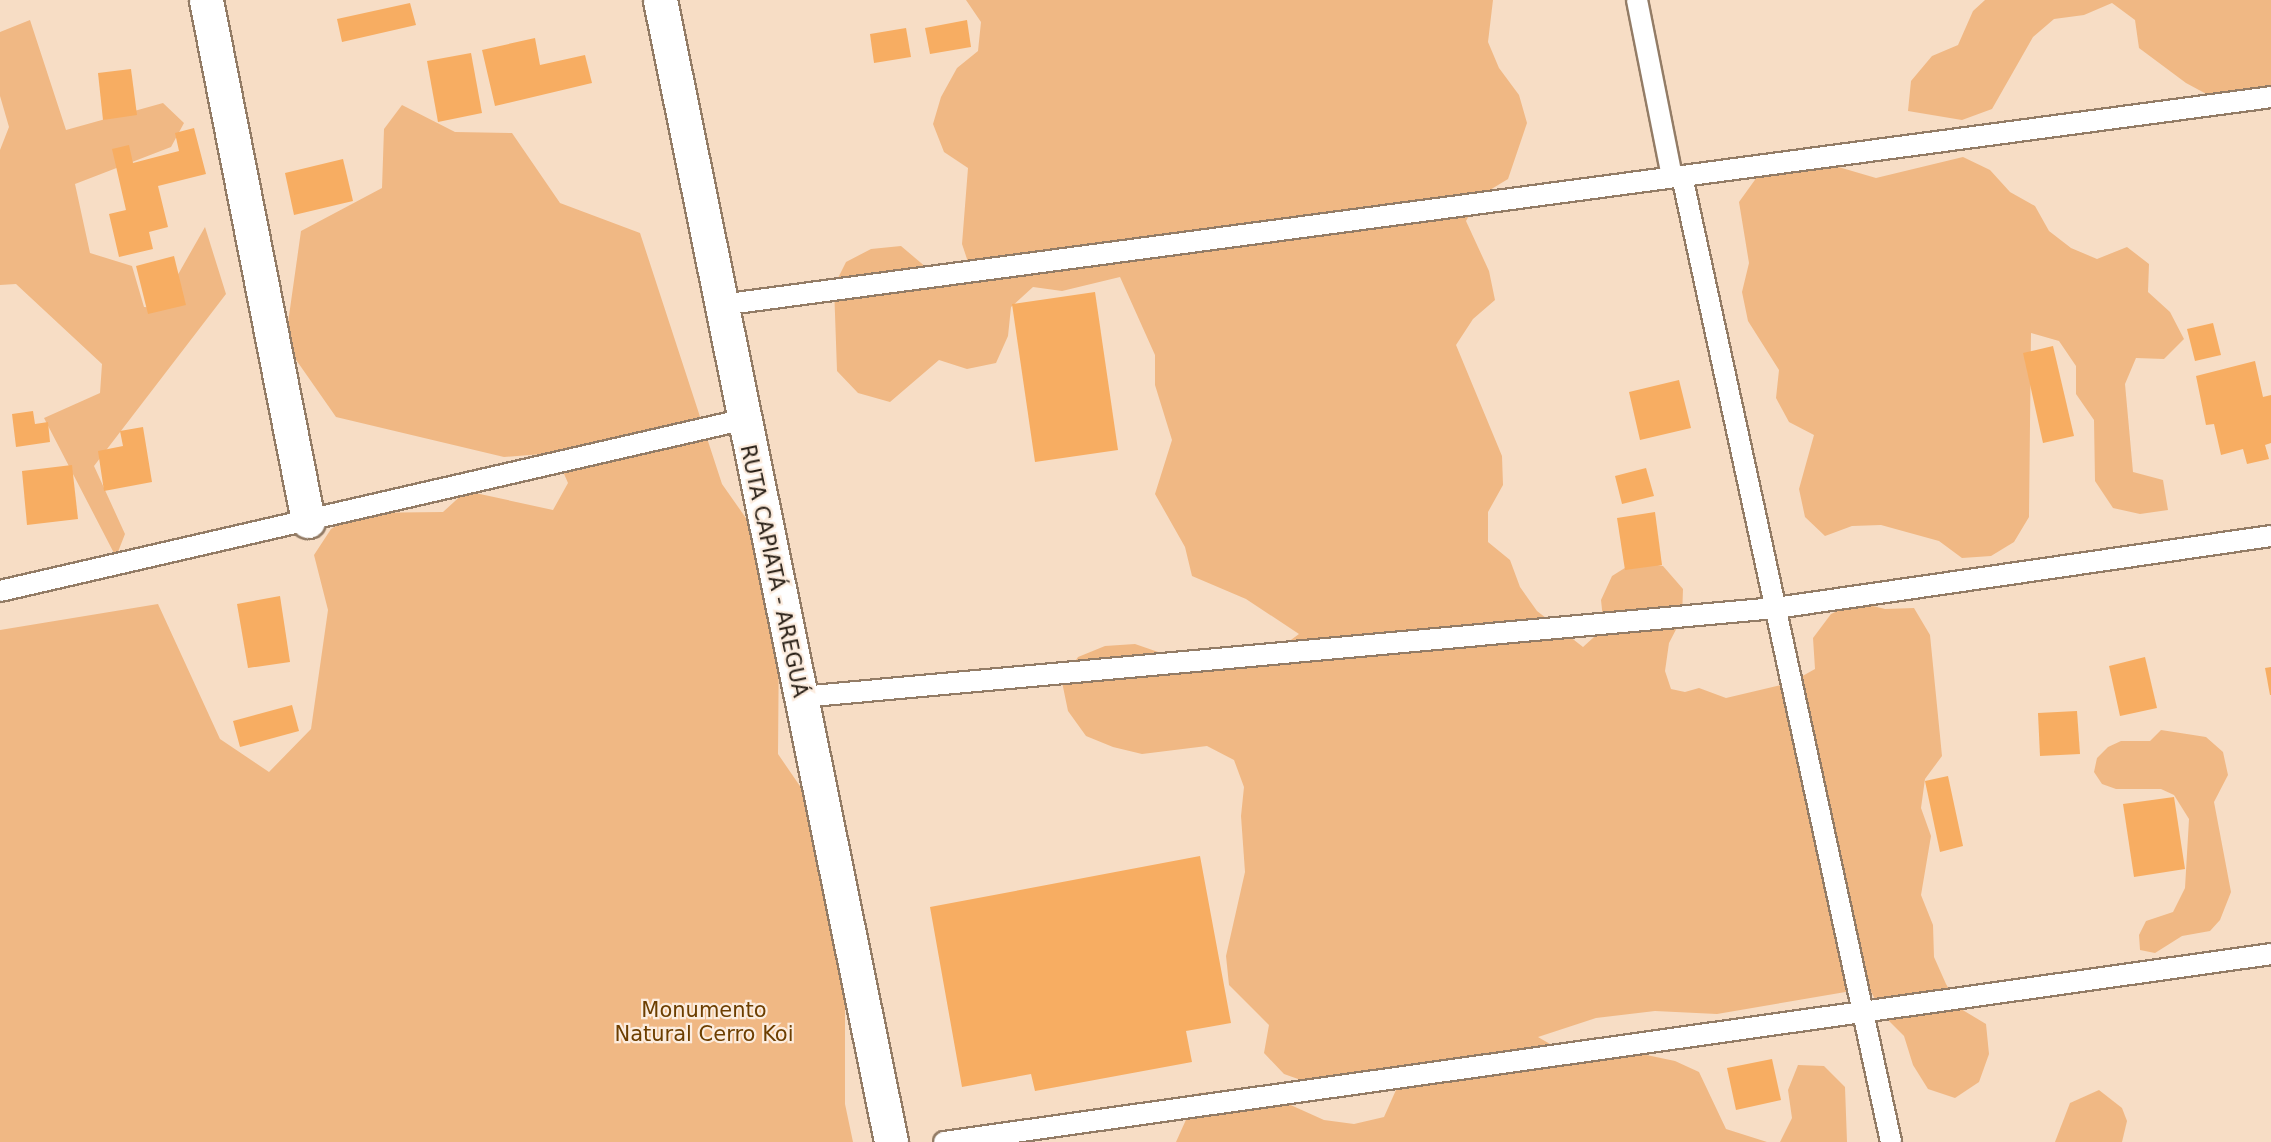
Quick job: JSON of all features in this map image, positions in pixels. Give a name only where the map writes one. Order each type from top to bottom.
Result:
[{"type":"main road","points":[[206,0],[308,521]]},
{"type":"main road","name":"RUTA CAPIATÁ - AREGUÁ","points":[[660,0],[721,305],[741,420],[801,697],[891,1142]]},
{"type":"lane","points":[[1637,0],[1776,608],[1891,1142]]},
{"type":"lane","points":[[721,305],[2271,97]]},
{"type":"lane","points":[[0,591],[741,420]]},
{"type":"lane","points":[[801,697],[1776,608],[2271,536]]},
{"type":"lane","points":[[944,1142],[2271,954]]},
{"type":"green space","points":[[966,0],[1493,0],[1488,42],[1499,68],[1519,95],[1527,123],[1508,179],[1480,196],[1466,221],[1489,271],[1495,300],[1473,319],[1456,345],[1502,456],[1503,485],[1488,512],[1488,542],[1510,560],[1520,587],[1537,611],[1583,647],[1604,628],[1601,600],[1612,576],[1636,561],[1663,566],[1683,589],[1682,618],[1669,643],[1665,671],[1671,689],[1685,692],[1699,688],[1726,698],[1790,683],[1815,669],[1813,638],[1831,614],[1857,602],[1885,609],[1914,608],[1930,635],[1942,756],[1925,779],[1921,808],[1931,836],[1921,895],[1933,925],[1934,957],[1946,984],[1961,1009],[1986,1024],[1989,1054],[1979,1082],[1955,1098],[1928,1089],[1913,1065],[1904,1036],[1884,1016],[1869,988],[1717,1014],[1655,1011],[1596,1018],[1538,1037],[1562,1051],[1618,1049],[1675,1061],[1699,1072],[1726,1129],[1767,1142],[1176,1142],[1198,1093],[1257,1090],[1324,1120],[1354,1124],[1384,1117],[1396,1090],[1375,1070],[1315,1085],[1284,1074],[1264,1053],[1269,1025],[1229,985],[1226,956],[1245,872],[1241,816],[1244,787],[1234,760],[1207,746],[1142,754],[1113,747],[1086,736],[1068,711],[1062,682],[1078,657],[1105,646],[1135,644],[1190,663],[1276,651],[1299,634],[1246,599],[1192,576],[1185,547],[1155,494],[1172,440],[1155,385],[1155,355],[1120,277],[1062,291],[1033,287],[1011,307],[1008,336],[996,363],[967,369],[939,360],[890,402],[858,393],[837,371],[834,286],[846,262],[871,249],[901,246],[947,285],[971,271],[962,244],[968,168],[944,152],[933,124],[941,97],[957,68],[978,51],[981,22]]},
{"type":"green space","points":[[1985,0],[2271,0],[2271,91],[2212,97],[2186,83],[2139,48],[2135,20],[2112,3],[2084,15],[2054,19],[2033,37],[1992,109],[1962,120],[1908,111],[1911,81],[1932,56],[1958,45],[1973,11]]},
{"type":"green space","points":[[30,20],[66,130],[163,103],[184,123],[171,147],[75,184],[90,253],[132,266],[144,307],[159,308],[205,227],[226,294],[94,466],[125,534],[116,557],[44,418],[100,393],[102,364],[16,284],[0,285],[0,150],[9,127],[0,96],[0,32]]},
{"type":"green space","name":"Monumento Natural Cerro Koi","points":[[402,105],[455,132],[512,133],[560,203],[640,233],[722,484],[755,531],[779,635],[778,754],[845,852],[845,1104],[853,1142],[0,1142],[0,630],[158,604],[220,739],[269,772],[311,729],[328,610],[314,555],[331,529],[357,513],[443,512],[466,491],[553,510],[568,483],[555,453],[504,457],[336,417],[285,344],[301,231],[382,188],[384,129]]},
{"type":"green space","points":[[1963,157],[1990,170],[2010,192],[2035,206],[2049,231],[2071,248],[2097,259],[2127,247],[2149,264],[2148,292],[2170,312],[2184,339],[2164,359],[2136,358],[2125,384],[2133,472],[2163,480],[2168,510],[2140,514],[2113,508],[2095,481],[2094,420],[2076,394],[2076,366],[2059,341],[2031,333],[2029,517],[2014,542],[1991,556],[1962,558],[1939,541],[1881,525],[1852,526],[1825,536],[1805,517],[1799,489],[1814,435],[1789,422],[1776,398],[1779,370],[1748,321],[1742,292],[1749,263],[1739,202],[1757,177],[1785,165],[1818,161],[1876,178]]},
{"type":"green space","points":[[2161,730],[2206,737],[2223,752],[2228,775],[2214,802],[2231,892],[2220,920],[2210,931],[2182,936],[2155,953],[2140,950],[2139,935],[2146,921],[2173,912],[2185,888],[2189,819],[2174,795],[2161,789],[2116,789],[2102,784],[2094,772],[2097,758],[2108,747],[2121,741],[2150,741]]},
{"type":"green space","points":[[1798,1065],[1824,1066],[1845,1087],[1847,1142],[1780,1142],[1792,1118],[1788,1090]]},
{"type":"green space","points":[[2099,1090],[2122,1108],[2127,1121],[2122,1142],[2055,1142],[2070,1103]]},
{"type":"building","points":[[410,3],[416,25],[342,42],[337,19]]},
{"type":"building","points":[[967,20],[971,47],[930,54],[925,28]]},
{"type":"building","points":[[906,28],[911,57],[874,63],[870,34]]},
{"type":"building","points":[[535,38],[540,65],[585,55],[592,83],[495,106],[482,50]]},
{"type":"building","points":[[471,53],[482,113],[438,122],[427,61]]},
{"type":"building","points":[[131,69],[137,115],[103,120],[98,73]]},
{"type":"building","points":[[194,128],[206,174],[158,186],[168,227],[149,232],[153,249],[119,257],[109,214],[126,210],[112,149],[129,145],[133,163],[179,151],[175,133]]},
{"type":"building","points":[[343,159],[353,201],[294,215],[285,173]]},
{"type":"building","points":[[174,256],[186,305],[148,314],[136,266]]},
{"type":"building","points":[[1095,292],[1118,450],[1035,462],[1012,304]]},
{"type":"building","points":[[2213,323],[2221,355],[2195,361],[2187,329]]},
{"type":"building","points":[[2053,346],[2074,436],[2043,443],[2023,353]]},
{"type":"building","points":[[2255,361],[2263,397],[2271,395],[2271,443],[2265,445],[2269,459],[2247,464],[2243,449],[2221,455],[2214,424],[2206,425],[2196,376]]},
{"type":"building","points":[[1679,380],[1691,428],[1640,440],[1629,392]]},
{"type":"building","points":[[33,411],[35,424],[48,422],[50,442],[16,447],[12,414]]},
{"type":"building","points":[[143,427],[152,482],[104,491],[98,451],[123,446],[120,431]]},
{"type":"building","points":[[72,465],[78,519],[27,525],[22,471]]},
{"type":"building","points":[[1646,468],[1654,496],[1622,504],[1615,476]]},
{"type":"building","points":[[1655,512],[1662,565],[1625,570],[1617,518]]},
{"type":"building","points":[[280,596],[290,662],[248,668],[237,604]]},
{"type":"building","points":[[2145,657],[2157,708],[2120,716],[2109,666]]},
{"type":"building","points":[[2271,667],[2271,695],[2270,695],[2265,668]]},
{"type":"building","points":[[292,705],[299,731],[240,747],[233,721]]},
{"type":"building","points":[[2077,711],[2080,754],[2040,756],[2038,713]]},
{"type":"building","points":[[1948,776],[1963,846],[1940,852],[1925,781]]},
{"type":"building","points":[[2174,797],[2185,869],[2134,877],[2123,804]]},
{"type":"building","points":[[1200,856],[1231,1023],[1186,1031],[1192,1062],[1035,1091],[1031,1074],[962,1087],[930,907]]},
{"type":"building","points":[[1772,1059],[1781,1100],[1736,1110],[1727,1068]]}]
